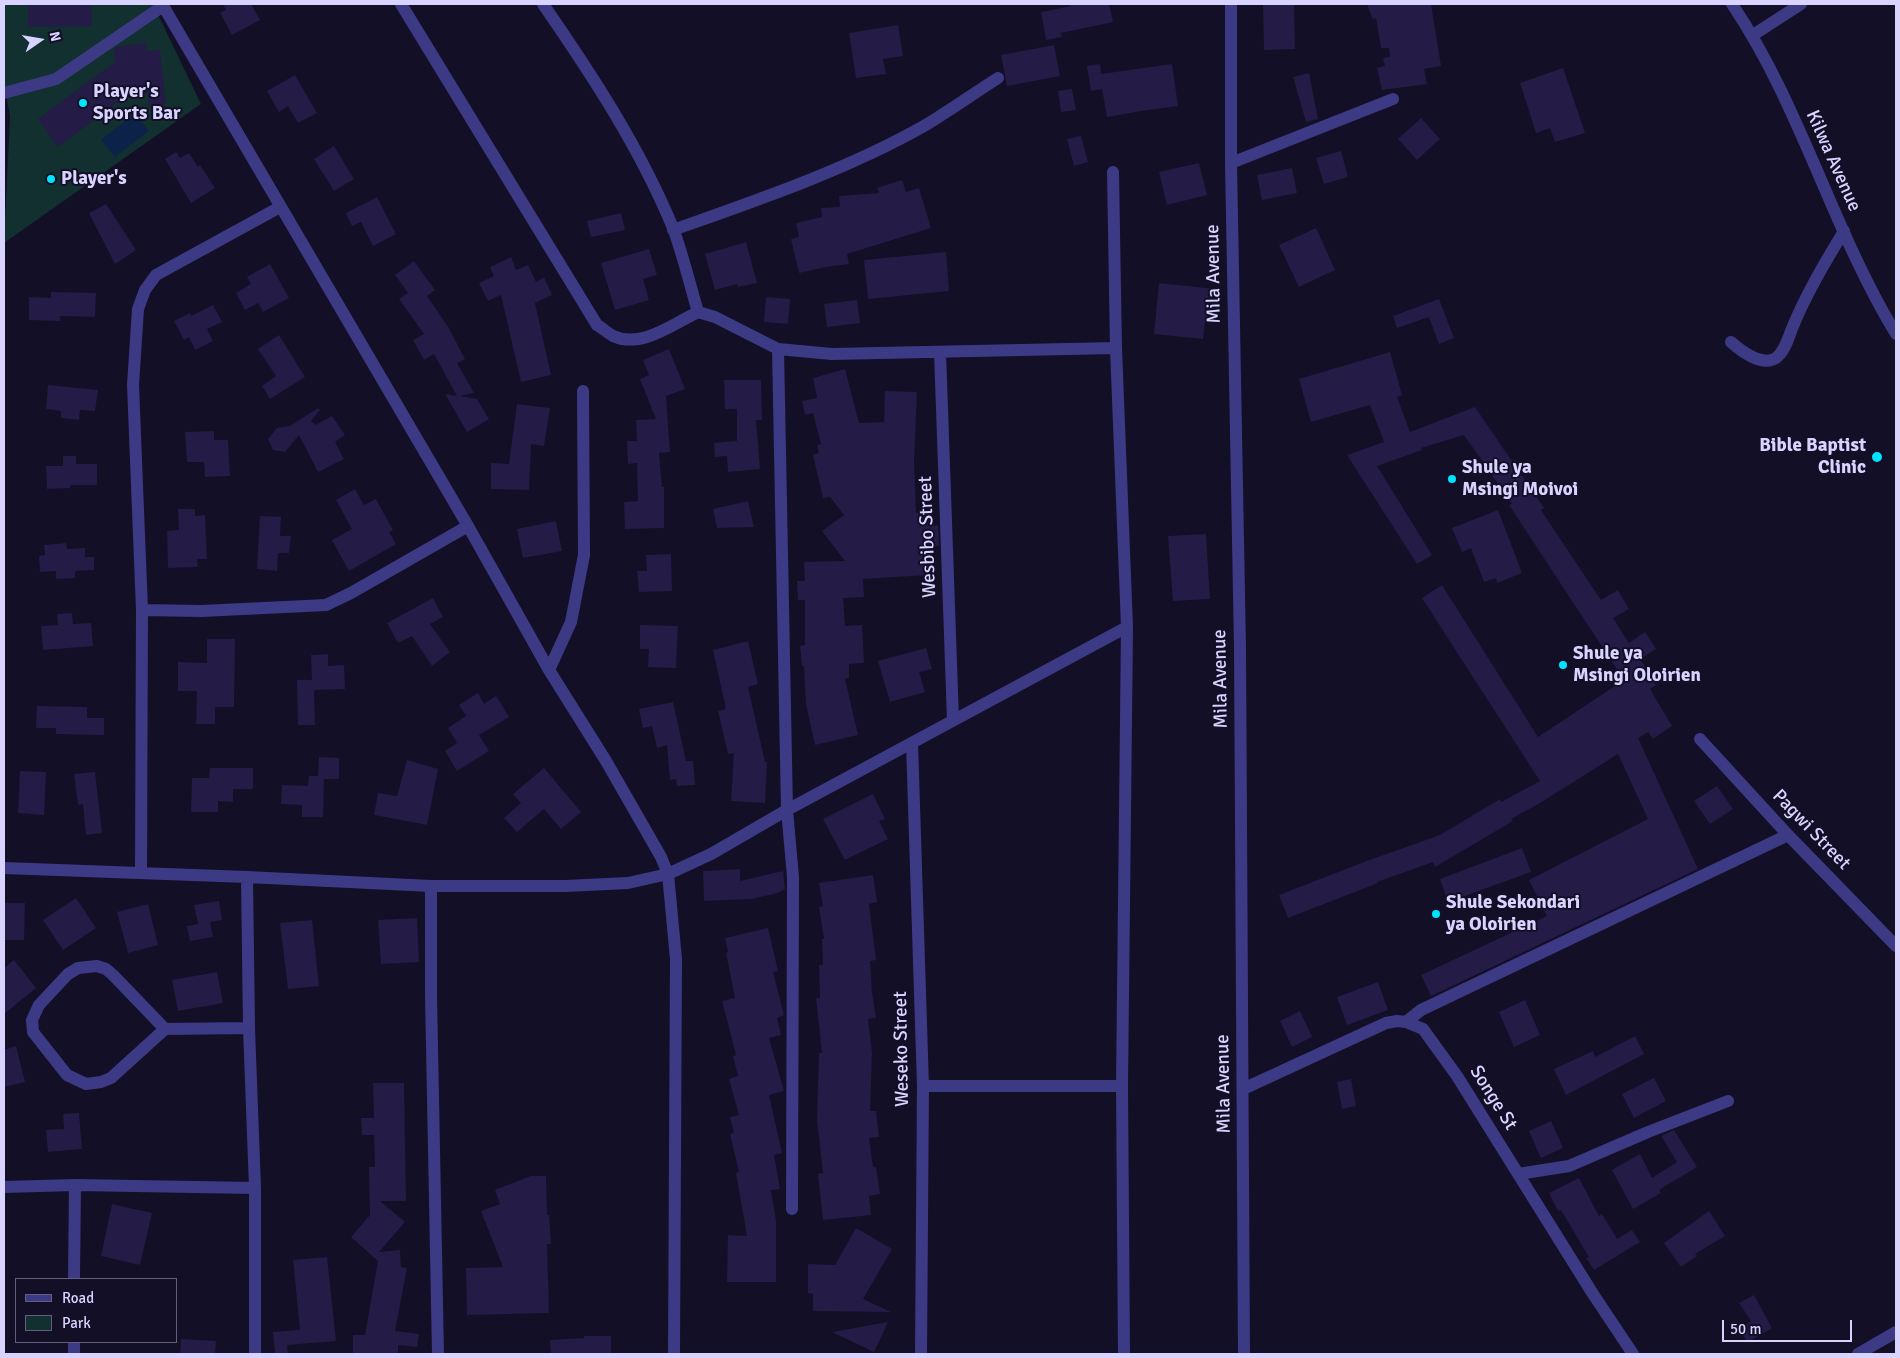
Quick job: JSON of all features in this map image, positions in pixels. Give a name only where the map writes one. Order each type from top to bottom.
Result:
[{"type":"street","points":[[401,4],[597,325],[614,336],[628,340],[644,338],[698,312],[715,317],[778,350],[832,354],[1116,348]]},
{"type":"street","points":[[543,4],[612,109],[643,162],[673,230],[698,312]]},
{"type":"street","name":"Mila Avenue","points":[[1231,4],[1230,164],[1240,647],[1244,1354]]},
{"type":"street","name":"Kilwa Avenue","points":[[1732,4],[1753,35],[1774,76],[1844,231],[1896,334]]},
{"type":"street","points":[[1753,35],[1801,4]]},
{"type":"street","points":[[4,93],[56,78],[162,5],[468,526],[549,670],[606,761],[661,857],[668,874],[676,959],[674,1354]]},
{"type":"street","points":[[673,230],[738,207],[863,156],[924,126],[998,78]]},
{"type":"street","points":[[1230,164],[1393,99]]},
{"type":"street","points":[[1114,172],[1116,348],[1127,627],[1122,1086],[1124,1354]]},
{"type":"street","points":[[141,873],[142,610],[133,385],[138,308],[145,290],[156,275],[280,207]]},
{"type":"street","points":[[1731,342],[1741,351],[1762,360],[1769,361],[1776,358],[1783,351],[1802,305],[1844,231]]},
{"type":"street","points":[[778,350],[787,810],[793,886],[792,1209]]},
{"type":"street","name":"Wesbibo Street","points":[[940,352],[953,720]]},
{"type":"street","points":[[549,670],[572,622],[584,555],[583,391]]},
{"type":"street","points":[[142,610],[202,611],[326,605],[468,526]]},
{"type":"street","points":[[4,868],[431,886],[628,884],[668,874],[711,854],[787,810],[1127,627]]},
{"type":"street","name":"Pagwi Street","points":[[1700,738],[1788,835],[1896,946]]},
{"type":"street","name":"Weseko Street","points":[[912,743],[923,1086],[921,1354]]},
{"type":"street","points":[[1243,1089],[1386,1023],[1406,1022],[1421,1010],[1788,835]]},
{"type":"street","points":[[247,877],[249,1028],[255,1188],[255,1354]]},
{"type":"street","points":[[431,886],[431,995],[438,1354]]},
{"type":"street","points":[[165,1029],[114,975],[106,968],[97,966],[78,968],[68,974],[39,1005],[32,1020],[33,1032],[68,1075],[86,1084],[101,1082],[111,1078],[165,1029],[249,1028]]},
{"type":"street","name":"Songe St","points":[[1406,1022],[1423,1029],[1457,1076],[1593,1294],[1633,1354]]},
{"type":"street","points":[[923,1086],[1122,1086]]},
{"type":"street","points":[[1518,1174],[1569,1166],[1648,1132],[1728,1101]]},
{"type":"street","points":[[4,1188],[75,1185],[255,1188]]},
{"type":"street","points":[[74,1278],[75,1185]]},
{"type":"street","points":[[1858,1354],[1896,1332]]},
{"type":"green space","name":"Player's","points":[[4,4],[153,4],[201,104],[4,243],[10,116],[4,82]]},
{"type":"water","points":[[135,113],[149,131],[115,157],[101,140]]},
{"type":"building","points":[[28,4],[91,4],[92,26],[28,27]]},
{"type":"building","points":[[223,4],[251,4],[260,20],[232,35],[220,13],[226,10]]},
{"type":"building","points":[[1070,4],[1109,4],[1113,22],[1061,33],[1062,37],[1046,40],[1041,12],[1071,6]]},
{"type":"building","points":[[1263,4],[1294,4],[1295,49],[1264,50]]},
{"type":"building","points":[[1367,4],[1431,4],[1441,66],[1424,69],[1427,84],[1382,90],[1377,68],[1385,66],[1383,58],[1390,57],[1389,48],[1381,48],[1376,18],[1373,20]]},
{"type":"building","points":[[898,25],[903,56],[883,59],[886,74],[856,78],[849,33]]},
{"type":"building","points":[[146,43],[147,51],[160,50],[166,104],[149,107],[147,93],[127,96],[58,147],[38,119],[115,62],[114,50],[119,46]]},
{"type":"building","points":[[1054,45],[1060,76],[1007,86],[1001,55]]},
{"type":"building","points":[[1100,64],[1101,74],[1172,64],[1178,106],[1107,117],[1102,89],[1091,91],[1087,66]]},
{"type":"building","points":[[1563,68],[1585,133],[1555,142],[1550,128],[1536,133],[1520,83]]},
{"type":"building","points":[[1309,73],[1318,119],[1306,122],[1293,77]]},
{"type":"building","points":[[295,75],[317,113],[298,123],[288,106],[279,112],[267,91]]},
{"type":"building","points":[[1072,89],[1076,110],[1061,112],[1058,91]]},
{"type":"building","points":[[1421,118],[1440,139],[1417,160],[1398,139]]},
{"type":"building","points":[[1081,136],[1088,162],[1074,166],[1067,139]]},
{"type":"building","points":[[334,146],[354,179],[334,191],[314,159]]},
{"type":"building","points":[[1341,151],[1348,177],[1324,184],[1316,158]]},
{"type":"building","points":[[176,152],[180,158],[189,153],[198,167],[200,165],[215,188],[191,203],[165,159]]},
{"type":"building","points":[[1199,163],[1207,195],[1167,205],[1159,172]]},
{"type":"building","points":[[1292,168],[1297,193],[1262,200],[1257,175]]},
{"type":"building","points":[[902,180],[906,192],[919,188],[931,228],[847,254],[849,264],[799,273],[791,239],[799,237],[796,223],[822,217],[821,208],[840,207],[839,196],[879,193],[877,188]]},
{"type":"building","points":[[377,197],[396,234],[373,246],[361,222],[352,226],[346,213]]},
{"type":"building","points":[[106,204],[136,250],[115,264],[89,213]]},
{"type":"building","points":[[621,213],[625,230],[591,237],[587,221]]},
{"type":"building","points":[[1316,228],[1335,270],[1299,287],[1279,245]]},
{"type":"building","points":[[746,242],[757,283],[738,287],[737,284],[715,290],[705,254]]},
{"type":"building","points":[[649,249],[657,275],[643,279],[649,300],[615,310],[601,263]]},
{"type":"building","points":[[946,252],[949,291],[868,299],[864,260]]},
{"type":"building","points":[[511,257],[516,270],[528,265],[536,282],[544,277],[552,295],[535,303],[551,375],[521,382],[501,295],[488,301],[479,283],[494,276],[490,267]]},
{"type":"building","points":[[414,261],[435,290],[427,296],[447,325],[465,359],[457,363],[474,393],[460,396],[477,399],[489,419],[467,432],[445,394],[457,396],[434,354],[424,360],[413,340],[424,334],[399,299],[408,293],[395,275]]},
{"type":"building","points":[[270,264],[289,298],[263,312],[258,303],[245,310],[236,293],[251,284],[247,277]]},
{"type":"building","points":[[1159,283],[1215,289],[1211,323],[1205,322],[1203,339],[1154,334]]},
{"type":"building","points":[[51,292],[96,293],[95,317],[60,316],[60,321],[29,320],[29,297],[51,298]]},
{"type":"building","points":[[766,297],[790,299],[788,324],[764,322]]},
{"type":"building","points":[[1439,299],[1454,338],[1439,344],[1429,317],[1397,328],[1393,316]]},
{"type":"building","points":[[857,300],[860,323],[827,327],[824,304]]},
{"type":"building","points":[[213,305],[222,322],[207,329],[213,341],[195,350],[189,337],[184,340],[174,321],[190,313],[191,316]]},
{"type":"building","points":[[279,335],[305,377],[270,399],[262,386],[276,376],[258,349]]},
{"type":"building","points":[[669,349],[685,389],[666,396],[670,452],[659,453],[662,487],[664,487],[664,528],[625,529],[624,502],[638,501],[637,463],[628,464],[627,441],[637,441],[636,420],[656,419],[640,379],[649,375],[643,360]]},
{"type":"building","points":[[1390,352],[1402,395],[1397,397],[1410,432],[1475,407],[1544,508],[1541,510],[1601,600],[1618,590],[1629,609],[1613,618],[1629,643],[1645,632],[1656,649],[1640,659],[1656,685],[1650,689],[1672,726],[1653,739],[1648,732],[1638,738],[1698,869],[1431,996],[1421,975],[1547,916],[1529,880],[1648,819],[1618,754],[1511,819],[1513,821],[1435,867],[1433,862],[1377,882],[1288,918],[1279,895],[1440,835],[1500,799],[1501,802],[1540,781],[1422,598],[1442,585],[1538,737],[1624,680],[1509,505],[1512,504],[1464,435],[1421,448],[1422,450],[1377,466],[1432,555],[1417,564],[1347,455],[1384,442],[1370,405],[1311,422],[1299,379]]},
{"type":"building","points":[[845,369],[859,423],[884,422],[885,391],[917,392],[914,461],[916,513],[933,512],[934,526],[938,525],[939,546],[926,547],[928,575],[863,579],[864,597],[843,598],[845,626],[862,625],[864,663],[849,664],[849,678],[845,679],[858,735],[815,745],[806,704],[804,666],[802,666],[800,646],[805,645],[805,600],[798,600],[797,581],[805,581],[804,562],[845,561],[822,531],[844,515],[830,497],[823,498],[813,455],[819,453],[817,445],[821,444],[813,413],[805,415],[802,401],[817,398],[813,378]]},
{"type":"building","points":[[724,380],[761,380],[762,420],[756,420],[760,469],[728,472],[727,456],[715,457],[714,443],[737,441],[737,409],[725,409]]},
{"type":"building","points":[[48,385],[98,390],[95,411],[80,410],[79,420],[61,418],[61,411],[46,409]]},
{"type":"building","points":[[517,404],[550,408],[544,446],[531,444],[529,490],[491,489],[491,463],[509,464]]},
{"type":"building","points":[[318,408],[320,410],[311,421],[315,425],[332,416],[345,435],[335,442],[344,459],[318,472],[299,435],[285,452],[273,450],[268,439],[277,428],[290,426]]},
{"type":"building","points":[[214,431],[214,440],[228,440],[230,476],[205,477],[204,462],[187,462],[185,432]]},
{"type":"building","points":[[63,456],[76,456],[76,464],[97,464],[97,485],[71,485],[70,488],[47,489],[46,466],[63,466]]},
{"type":"building","points":[[355,489],[364,505],[376,499],[393,530],[389,532],[396,544],[349,571],[332,540],[352,529],[336,500]]},
{"type":"building","points":[[748,501],[754,527],[717,528],[713,509]]},
{"type":"building","points":[[178,509],[195,509],[195,516],[205,515],[207,559],[197,559],[198,567],[168,568],[167,531],[179,530]]},
{"type":"building","points":[[1498,510],[1522,573],[1497,583],[1496,578],[1484,582],[1471,548],[1462,552],[1452,528]]},
{"type":"building","points":[[260,516],[281,517],[280,536],[291,536],[289,553],[278,553],[277,571],[257,569]]},
{"type":"building","points":[[556,521],[562,551],[523,558],[517,529]]},
{"type":"building","points":[[1206,534],[1210,599],[1173,601],[1168,536]]},
{"type":"building","points":[[66,543],[67,549],[85,548],[85,557],[94,557],[94,570],[75,571],[75,578],[56,579],[56,571],[40,572],[39,556],[45,555],[44,545]]},
{"type":"building","points":[[671,554],[672,591],[639,592],[637,571],[647,571],[646,555]]},
{"type":"building","points":[[433,598],[443,617],[430,624],[450,652],[432,666],[412,636],[398,643],[387,623]]},
{"type":"building","points":[[72,613],[73,624],[91,623],[93,646],[43,650],[41,626],[58,625],[57,614]]},
{"type":"building","points":[[640,625],[678,626],[676,668],[648,667],[649,649],[640,649]]},
{"type":"building","points":[[207,639],[235,639],[234,707],[215,707],[215,724],[196,724],[197,691],[178,691],[178,662],[207,663]]},
{"type":"building","points":[[748,641],[758,684],[748,687],[765,762],[767,762],[765,803],[731,801],[734,753],[728,754],[718,711],[726,709],[713,650]]},
{"type":"building","points":[[926,648],[932,669],[919,672],[925,692],[890,702],[878,661]]},
{"type":"building","points":[[328,654],[328,666],[344,665],[345,689],[314,690],[315,725],[298,725],[297,680],[312,680],[311,655]]},
{"type":"building","points":[[478,693],[484,704],[496,696],[509,717],[479,735],[489,751],[457,771],[445,751],[457,743],[448,728],[466,716],[459,705]]},
{"type":"building","points":[[673,702],[686,761],[693,761],[695,785],[677,786],[676,779],[670,780],[667,745],[657,748],[652,726],[643,728],[639,709]]},
{"type":"building","points":[[37,706],[87,707],[87,718],[104,718],[104,735],[56,734],[56,728],[36,728]]},
{"type":"building","points":[[319,757],[339,758],[339,779],[324,779],[323,817],[302,817],[302,805],[281,804],[282,785],[308,786],[309,776],[318,776]]},
{"type":"building","points":[[407,760],[438,769],[427,825],[374,815],[378,793],[397,796]]},
{"type":"building","points":[[210,768],[253,768],[253,789],[233,789],[233,802],[218,801],[218,812],[191,812],[192,778],[209,778]]},
{"type":"building","points":[[544,768],[581,812],[561,829],[544,809],[517,832],[504,818],[521,803],[513,794]]},
{"type":"building","points":[[20,771],[46,772],[44,815],[18,813]]},
{"type":"building","points":[[95,772],[102,833],[86,835],[83,804],[78,805],[74,774]]},
{"type":"building","points":[[1717,786],[1733,809],[1710,824],[1694,801]]},
{"type":"building","points":[[873,794],[885,819],[879,821],[888,839],[845,860],[823,819]]},
{"type":"building","points":[[1522,848],[1531,872],[1448,902],[1440,879]]},
{"type":"building","points":[[740,869],[740,881],[783,871],[785,889],[778,893],[751,899],[704,901],[703,871]]},
{"type":"building","points":[[873,875],[877,902],[869,904],[876,960],[870,961],[876,1018],[868,1019],[872,1053],[870,1111],[876,1111],[879,1137],[869,1138],[873,1167],[876,1167],[880,1194],[869,1196],[871,1215],[823,1220],[818,1174],[823,1173],[817,1120],[819,1053],[822,1053],[816,998],[820,998],[819,965],[823,965],[822,939],[824,939],[819,907],[823,906],[819,883]]},
{"type":"building","points":[[76,898],[96,928],[63,950],[43,920]]},
{"type":"building","points":[[219,901],[222,920],[198,924],[194,905]]},
{"type":"building","points":[[4,903],[25,903],[24,940],[4,940]]},
{"type":"building","points":[[148,904],[158,945],[128,953],[117,912]]},
{"type":"building","points":[[417,918],[419,962],[381,964],[378,920]]},
{"type":"building","points":[[312,920],[319,986],[288,989],[280,923]]},
{"type":"building","points":[[210,922],[213,937],[190,941],[187,926]]},
{"type":"building","points":[[768,928],[778,971],[773,972],[784,1015],[777,1018],[781,1035],[769,1038],[784,1091],[769,1095],[782,1153],[774,1155],[780,1189],[771,1190],[776,1221],[776,1282],[727,1282],[728,1235],[747,1236],[736,1173],[739,1172],[730,1134],[734,1133],[730,1117],[739,1115],[729,1079],[738,1076],[733,1056],[736,1055],[722,1001],[735,998],[725,938]]},
{"type":"building","points":[[14,960],[36,988],[4,1014],[4,968]]},
{"type":"building","points":[[217,972],[223,1003],[178,1011],[172,980]]},
{"type":"building","points":[[1378,982],[1388,1010],[1347,1025],[1337,997]]},
{"type":"building","points":[[1525,1000],[1540,1035],[1514,1047],[1499,1012]]},
{"type":"building","points":[[1300,1011],[1312,1037],[1292,1047],[1280,1021]]},
{"type":"building","points":[[1635,1036],[1644,1054],[1566,1095],[1554,1069],[1593,1051],[1595,1057]]},
{"type":"building","points":[[16,1046],[25,1082],[4,1087],[4,1050]]},
{"type":"building","points":[[1654,1078],[1666,1101],[1634,1118],[1622,1094]]},
{"type":"building","points":[[1351,1079],[1356,1106],[1342,1109],[1337,1082]]},
{"type":"building","points":[[373,1083],[404,1083],[406,1201],[380,1201],[405,1222],[379,1252],[400,1250],[401,1267],[407,1268],[395,1331],[419,1334],[417,1347],[398,1345],[398,1354],[353,1354],[353,1335],[365,1335],[378,1261],[351,1237],[370,1215],[369,1167],[375,1167],[374,1135],[362,1135],[361,1118],[374,1118]]},
{"type":"building","points":[[79,1113],[82,1149],[48,1152],[46,1130],[64,1129],[63,1114]]},
{"type":"building","points":[[1551,1121],[1563,1148],[1541,1158],[1529,1131]]},
{"type":"building","points":[[1674,1130],[1697,1167],[1659,1190],[1661,1193],[1633,1209],[1612,1170],[1640,1154],[1652,1178],[1677,1162],[1661,1136]]},
{"type":"building","points":[[531,1176],[546,1176],[547,1215],[549,1215],[551,1244],[547,1244],[549,1313],[467,1315],[466,1268],[503,1267],[481,1211],[500,1204],[495,1190]]},
{"type":"building","points":[[1579,1178],[1599,1216],[1602,1214],[1617,1239],[1632,1230],[1640,1242],[1594,1270],[1586,1258],[1589,1257],[1561,1210],[1558,1211],[1549,1193]]},
{"type":"building","points":[[112,1204],[152,1213],[140,1265],[101,1256]]},
{"type":"building","points":[[1709,1211],[1725,1236],[1695,1254],[1697,1256],[1681,1267],[1664,1243]]},
{"type":"building","points":[[856,1228],[892,1249],[863,1299],[891,1312],[813,1311],[813,1294],[808,1293],[808,1264],[835,1265]]},
{"type":"building","points":[[327,1257],[336,1341],[287,1345],[288,1354],[275,1354],[273,1332],[300,1330],[293,1260]]},
{"type":"building","points":[[1754,1295],[1772,1328],[1748,1342],[1739,1330],[1751,1321],[1739,1303]]},
{"type":"building","points":[[888,1322],[874,1352],[832,1332]]},
{"type":"building","points":[[584,1336],[611,1336],[611,1354],[551,1354],[550,1340],[584,1338]]},
{"type":"building","points":[[181,1339],[216,1341],[215,1354],[180,1354]]},
{"type":"place","name":"Player's Sports Bar","points":[[83,103]]},
{"type":"place","name":"Player's","points":[[51,179]]},
{"type":"place","name":"Bible Baptist Clinic","points":[[1877,457]]},
{"type":"place","name":"Shule ya Msingi Moivoi","points":[[1452,479]]},
{"type":"place","name":"Shule ya Msingi Oloirien","points":[[1563,665]]},
{"type":"place","name":"Shule Sekondari ya Oloirien","points":[[1436,914]]}]
